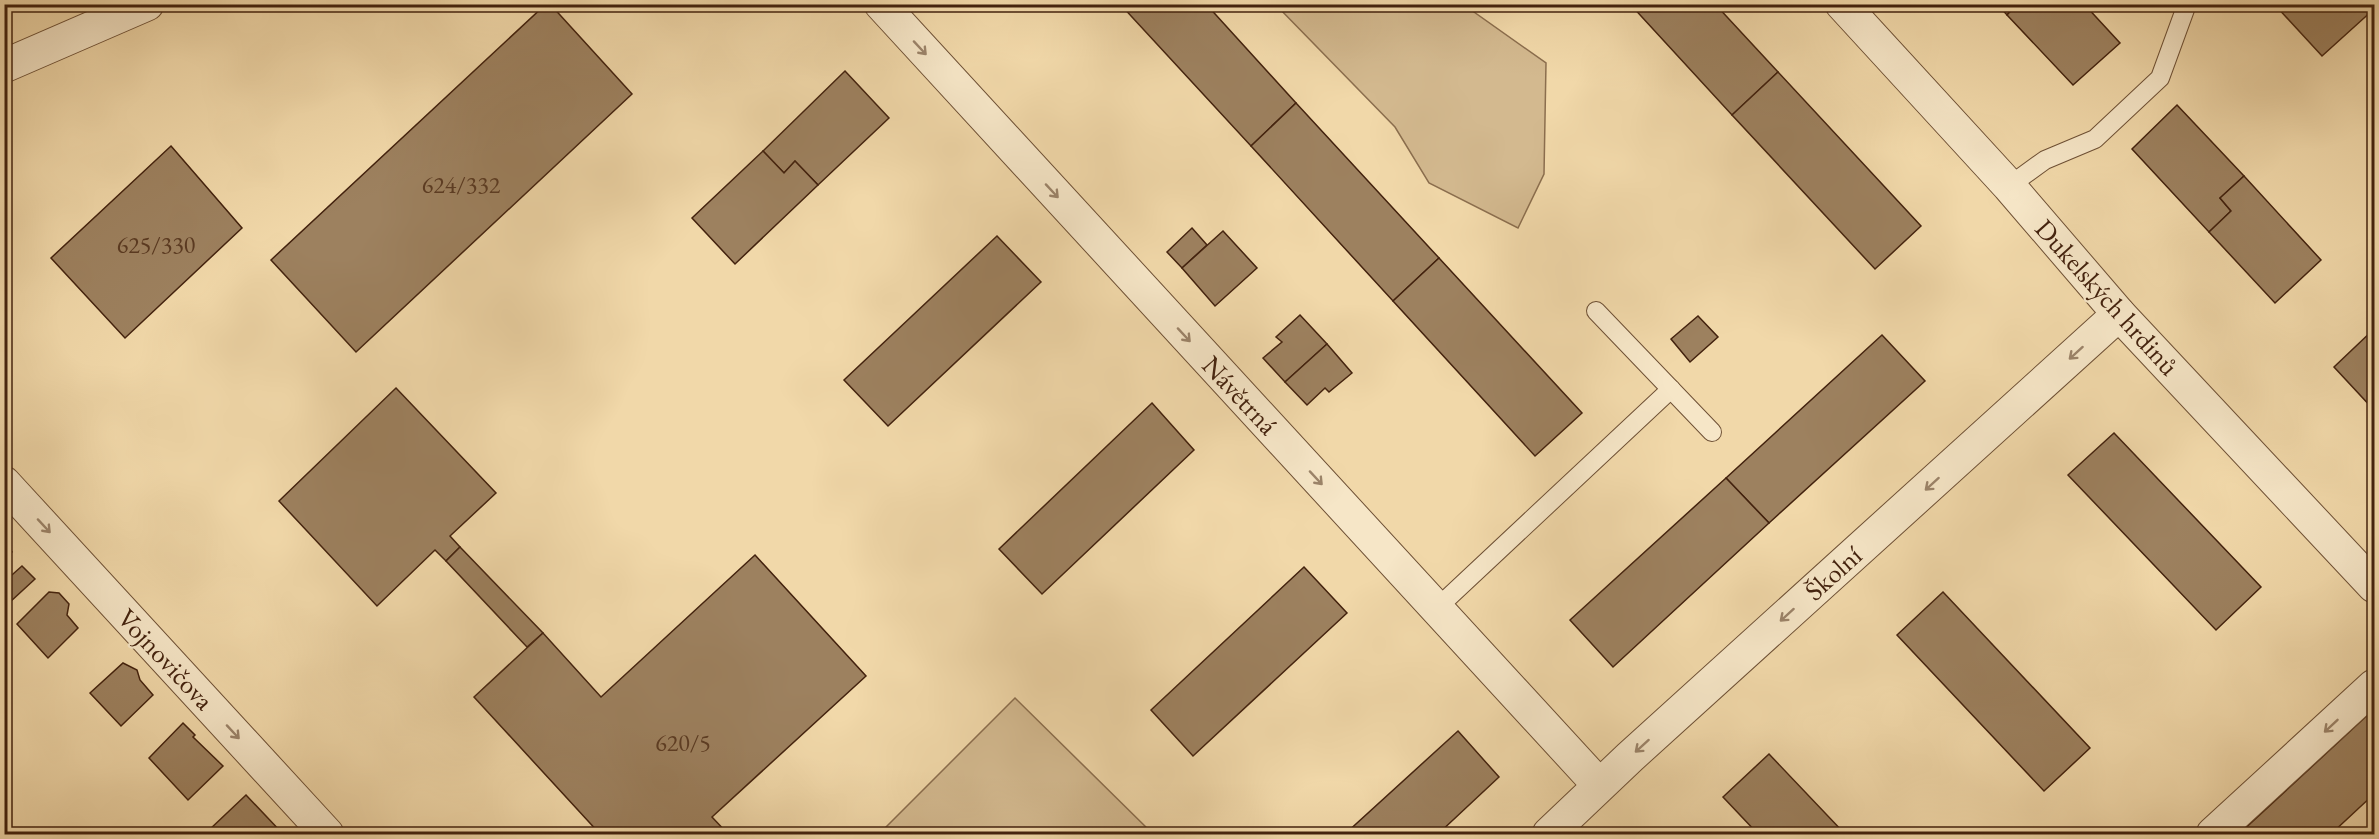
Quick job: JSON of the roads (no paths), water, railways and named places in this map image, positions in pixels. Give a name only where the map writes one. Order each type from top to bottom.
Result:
[{"type":"street","points":[[4,66],[147,4]]},
{"type":"street","name":"Návětrná","points":[[881,4],[1599,785]]},
{"type":"street","name":"Dukelských hrdinů","points":[[1842,4],[2009,186],[2120,314],[2374,586]]},
{"type":"street","name":"Školní","points":[[1550,834],[1599,785],[2120,314]]},
{"type":"street","name":"Vojnovičova","points":[[4,483],[327,834]]},
{"type":"street","points":[[2213,834],[2374,686]]},
{"type":"lane","points":[[2009,186],[2045,160],[2095,139],[2160,78],[2187,4]]},
{"type":"lane","points":[[1596,311],[1712,432]]},
{"type":"lane","points":[[1436,609],[1671,389]]}]
